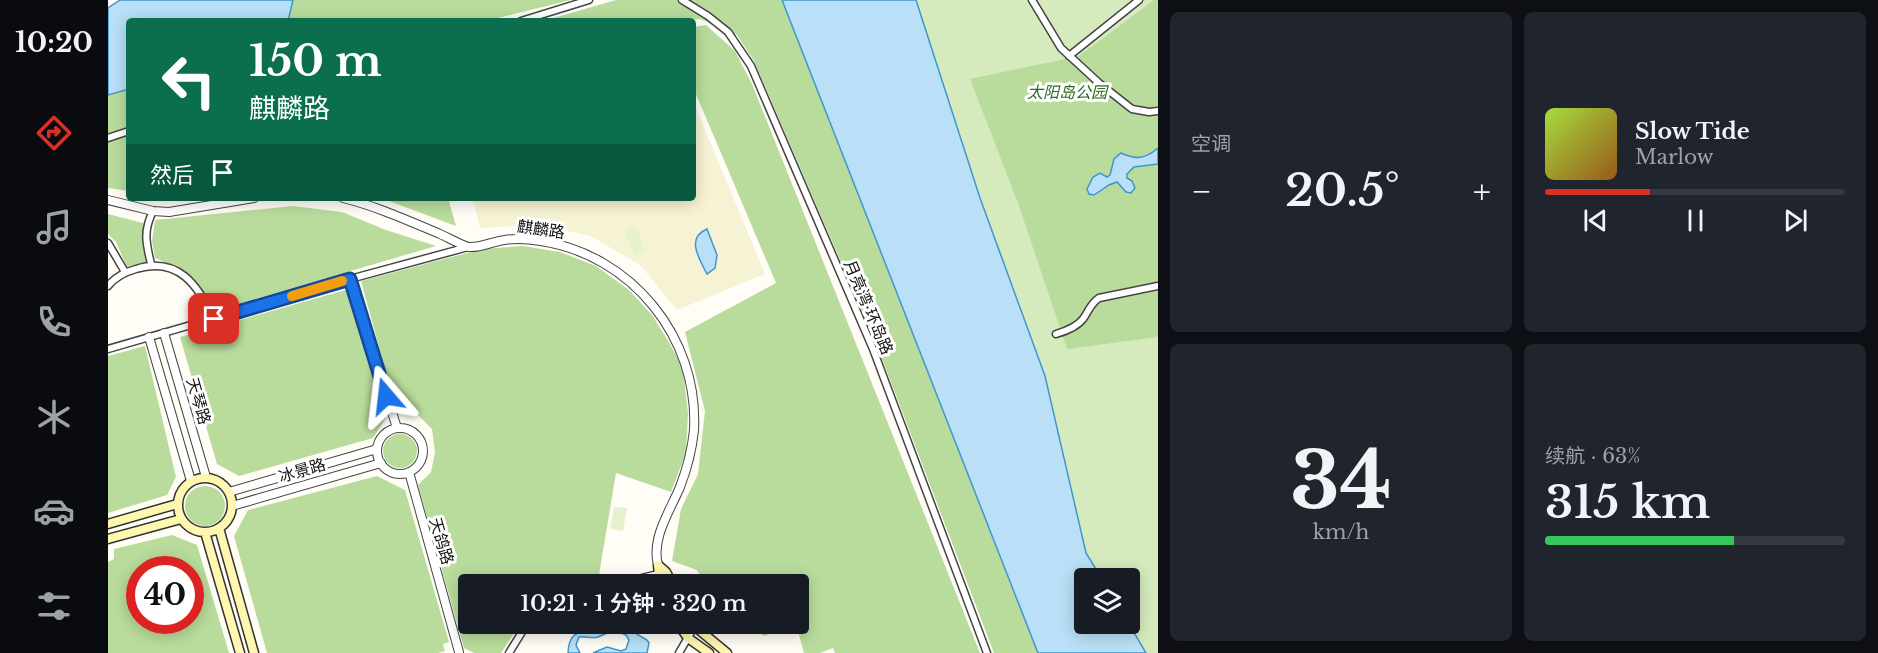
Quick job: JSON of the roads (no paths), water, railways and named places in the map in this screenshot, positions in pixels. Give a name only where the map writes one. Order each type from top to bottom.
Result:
[{"type":"main road","points":[[206,477],[223,484],[229,492],[232,506],[226,522],[219,528],[205,532],[196,531],[188,526],[182,519],[177,504],[184,487],[191,481],[206,477]]},
{"type":"main road","points":[[108,524],[177,504]]},
{"type":"main road","points":[[108,539],[182,519]]},
{"type":"main road","points":[[219,528],[254,653]]},
{"type":"main road","points":[[205,532],[240,653]]},
{"type":"main road","name":"麒麟路","points":[[661,570],[661,574]]},
{"type":"main road","points":[[661,570],[664,574]]},
{"type":"main road","points":[[685,634],[709,653]]},
{"type":"main road","points":[[703,634],[727,653]]},
{"type":"street","points":[[531,18],[589,0]]},
{"type":"street","name":"月亮湾·环岛路","points":[[682,0],[728,32],[751,66],[873,350],[987,653]]},
{"type":"street","points":[[1032,0],[1061,48],[1070,56],[1132,109],[1158,111]]},
{"type":"street","points":[[1070,56],[1139,0]]},
{"type":"street","points":[[108,138],[126,132]]},
{"type":"street","points":[[108,200],[153,211],[169,212],[208,202]]},
{"type":"street","points":[[355,201],[370,205],[468,247]]},
{"type":"street","points":[[151,264],[146,244],[146,226],[153,211]]},
{"type":"street","name":"麒麟路","points":[[108,349],[468,247],[506,240],[529,240],[552,243],[576,250],[603,262],[626,277],[646,296],[677,342],[688,373],[694,421],[688,465],[662,528],[658,549],[661,570]]},
{"type":"street","points":[[108,243],[125,272]]},
{"type":"street","points":[[108,286],[125,272],[151,264],[172,269],[189,279],[206,302],[214,319]]},
{"type":"street","points":[[350,279],[396,428]]},
{"type":"street","points":[[1056,334],[1082,321],[1091,304],[1098,298],[1158,286]]},
{"type":"street","name":"天琴路","points":[[164,333],[206,477]]},
{"type":"street","name":"天琴路","points":[[149,338],[191,481]]},
{"type":"street","points":[[396,428],[411,431],[417,435],[423,448],[420,463],[403,474],[390,472],[381,463],[377,449],[383,435],[396,428]]},
{"type":"street","name":"冰景路","points":[[229,492],[377,449]]},
{"type":"street","name":"冰景路","points":[[232,506],[381,463]]},
{"type":"street","name":"天鸽路","points":[[409,472],[459,653]]},
{"type":"street","points":[[648,574],[661,570]]},
{"type":"street","points":[[510,653],[521,634]]},
{"type":"street","points":[[679,653],[690,634]]},
{"type":"water","points":[[120,0],[293,0],[289,18],[126,18],[126,90],[108,95],[108,8]]},
{"type":"water","points":[[782,0],[916,0],[980,198],[1045,376],[1086,553],[1095,568],[1074,568],[1074,634],[1135,634],[1146,653],[1038,653]]},
{"type":"water","points":[[1158,148],[1158,164],[1134,167],[1127,174],[1127,178],[1132,181],[1135,188],[1131,193],[1126,192],[1117,182],[1094,195],[1089,194],[1087,189],[1093,177],[1100,173],[1107,177],[1110,175],[1114,159],[1121,153],[1131,157],[1140,157]]},
{"type":"water","points":[[707,229],[717,255],[715,268],[707,274],[695,244],[700,233]]},
{"type":"water","points":[[606,634],[596,638],[579,637],[576,645],[580,653],[568,653],[571,638],[575,635]]},
{"type":"water","points":[[624,634],[637,634],[647,640],[649,643],[647,653],[593,653],[607,647],[621,651],[626,649],[629,640]]},
{"type":"park label","name":"太阳岛公园","points":[[1067,92]]}]
